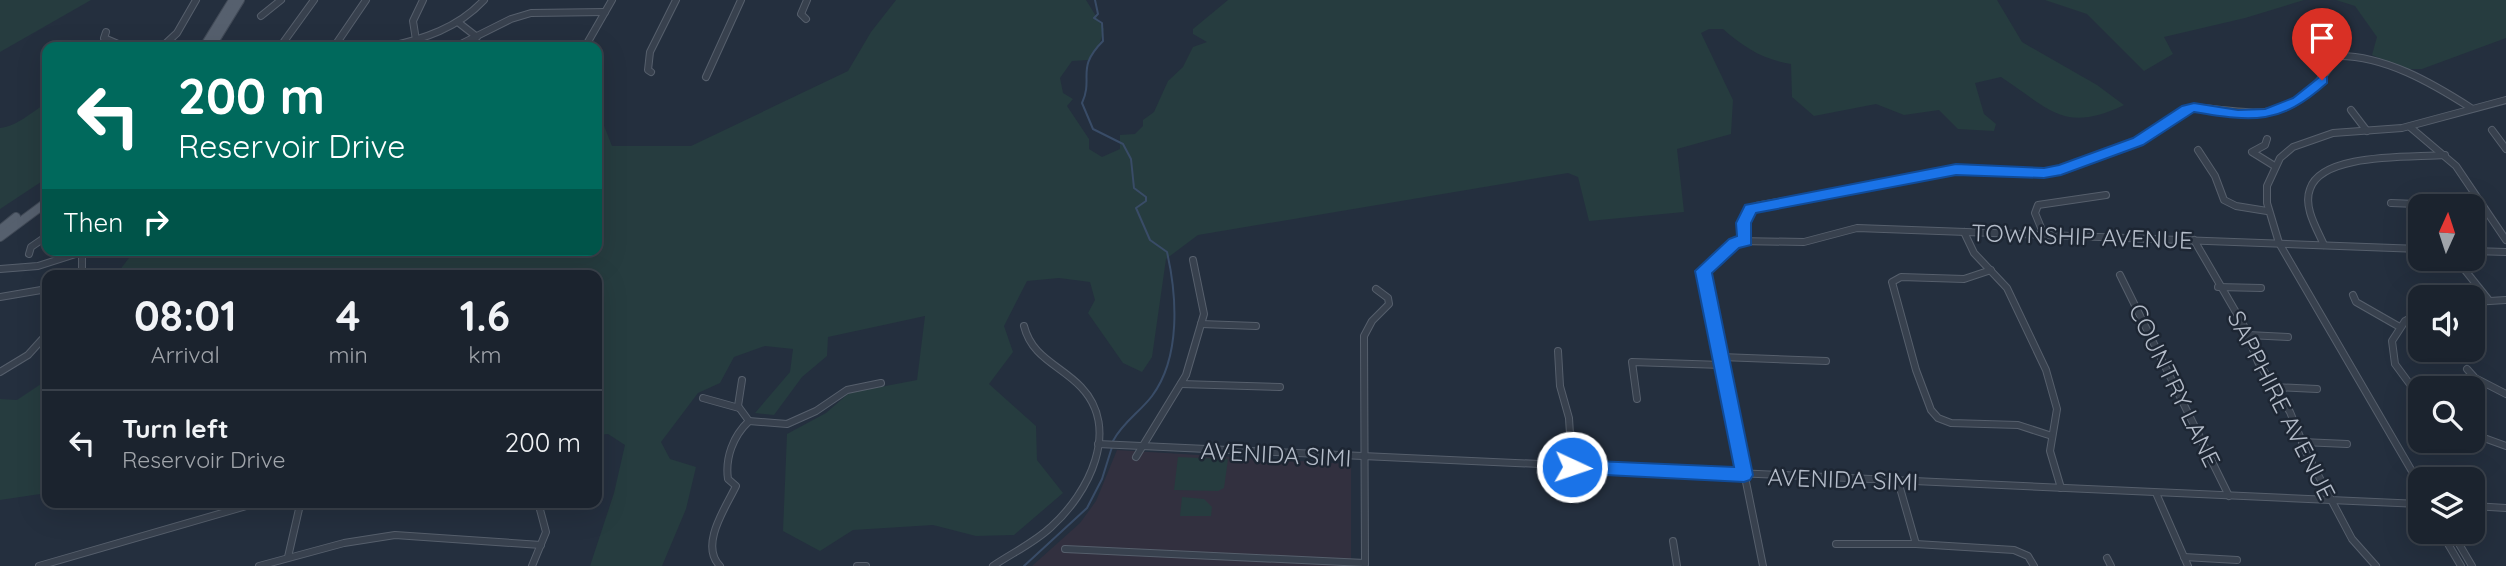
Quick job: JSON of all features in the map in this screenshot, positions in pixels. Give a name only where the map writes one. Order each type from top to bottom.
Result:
[{"type":"main road","points":[[207,42],[233,0]]},
{"type":"main road","points":[[214,42],[240,0]]},
{"type":"main road","points":[[0,230],[42,199]]},
{"type":"main road","points":[[0,237],[42,206]]},
{"type":"street","points":[[167,42],[177,33],[196,0]]},
{"type":"street","points":[[261,16],[272,10],[281,0]]},
{"type":"street","points":[[284,42],[314,0]]},
{"type":"street","points":[[337,42],[366,0]]},
{"type":"street","points":[[416,40],[413,21],[423,0]]},
{"type":"street","points":[[408,42],[458,23],[484,0]]},
{"type":"street","points":[[588,42],[612,0]]},
{"type":"street","points":[[651,72],[648,70],[650,52],[676,0]]},
{"type":"street","points":[[706,77],[741,0]]},
{"type":"street","points":[[806,19],[801,14],[807,0]]},
{"type":"street","points":[[466,42],[511,19],[531,13],[605,12]]},
{"type":"street","points":[[458,23],[477,37]]},
{"type":"street","points":[[106,32],[104,38],[113,42]]},
{"type":"street","points":[[1763,566],[1703,271],[1734,243],[1745,241],[1745,216],[1756,206],[1956,170],[2051,172],[2138,141],[2194,107],[2253,116],[2291,105],[2312,91],[2337,56],[2342,55],[2415,75],[2471,108]]},
{"type":"street","points":[[2410,467],[2279,243],[2267,211],[2266,184],[2273,165],[2288,150],[2309,139],[2335,133],[2410,127],[2471,108],[2495,107],[2506,100]]},
{"type":"street","points":[[2351,110],[2367,131]]},
{"type":"street","points":[[2410,127],[2445,155],[2465,177],[2475,194]]},
{"type":"street","points":[[2492,130],[2506,149]]},
{"type":"street","points":[[2267,139],[2265,145],[2252,152],[2273,165]]},
{"type":"street","points":[[2198,150],[2215,176],[2224,200],[2236,206],[2267,211]]},
{"type":"street","points":[[2324,245],[2312,223],[2308,203],[2312,184],[2324,171],[2354,159],[2404,159],[2445,155]]},
{"type":"street","points":[[2044,235],[2035,213],[2038,205],[2106,195]]},
{"type":"street","points":[[2391,203],[2408,204]]},
{"type":"street","points":[[2485,211],[2506,240]]},
{"type":"street","name":"TOWNSHIP AVENUE","points":[[1745,241],[1804,242],[1857,228],[2408,248]]},
{"type":"street","points":[[1964,232],[1974,253],[2003,281],[2015,301],[2046,370],[2057,409],[2051,458],[2062,488]]},
{"type":"street","points":[[29,254],[32,247],[42,240]]},
{"type":"street","name":"SAPPHIRE AVENUE","points":[[2194,240],[2218,287],[2248,335],[2258,362],[2290,412],[2302,442],[2353,539],[2376,566]]},
{"type":"street","points":[[2485,251],[2506,252]]},
{"type":"street","points":[[0,268],[37,266],[71,256]]},
{"type":"street","points":[[1136,457],[1139,448],[1181,384],[1204,314],[1193,260]]},
{"type":"street","points":[[1991,270],[1964,279],[1901,276],[1892,282],[1916,370],[1931,410],[1943,421],[2018,425],[2052,436]]},
{"type":"street","points":[[2466,271],[2488,299]]},
{"type":"street","name":"COUNTRY LANE","points":[[2120,275],[2229,496]]},
{"type":"street","points":[[2218,287],[2261,288]]},
{"type":"street","points":[[1065,549],[1365,564],[1364,336],[1372,321],[1389,304],[1388,298],[1376,289]]},
{"type":"street","points":[[0,297],[42,290]]},
{"type":"street","points":[[2353,295],[2356,302],[2398,326]]},
{"type":"street","points":[[2485,300],[2506,300]]},
{"type":"street","points":[[2408,320],[2398,326],[2392,336],[2392,356],[2408,384]]},
{"type":"street","points":[[1201,324],[1256,326]]},
{"type":"street","points":[[993,566],[1037,538],[1068,511],[1087,479],[1099,444],[1100,418],[1094,404],[1076,382],[1035,353],[1027,340],[1024,326]]},
{"type":"street","points":[[2248,335],[2288,337]]},
{"type":"street","points":[[0,372],[28,355],[42,340]]},
{"type":"street","points":[[1558,351],[1559,386],[1569,418],[1572,467]]},
{"type":"street","points":[[1637,399],[1632,362],[1826,361]]},
{"type":"street","points":[[2467,369],[2475,378],[2506,394]]},
{"type":"street","points":[[742,380],[738,394],[739,408],[749,421],[787,424],[816,411],[847,390],[881,383]]},
{"type":"street","points":[[1181,384],[1280,387]]},
{"type":"street","points":[[2274,387],[2317,389]]},
{"type":"street","points":[[702,398],[739,408]]},
{"type":"street","points":[[720,566],[714,560],[712,541],[736,486],[727,479],[730,459],[739,432],[749,421]]},
{"type":"street","points":[[2485,438],[2506,446]]},
{"type":"street","points":[[2302,442],[2347,444]]},
{"type":"street","name":"AVENIDA SIMI","points":[[1099,444],[1139,448],[2408,504]]},
{"type":"street","points":[[1898,481],[1916,544]]},
{"type":"street","points":[[2156,493],[2188,566]]},
{"type":"street","points":[[2485,507],[2506,508]]},
{"type":"street","points":[[39,566],[240,508]]},
{"type":"street","points":[[288,557],[298,508]]},
{"type":"street","points":[[532,566],[546,527],[540,508]]},
{"type":"street","points":[[259,566],[344,543],[395,535],[541,545]]},
{"type":"street","points":[[1673,541],[1677,566]]},
{"type":"street","points":[[1836,544],[1916,544],[2014,550],[2028,556],[2034,566]]},
{"type":"street","points":[[2448,544],[2461,566]]},
{"type":"street","points":[[2459,544],[2472,566]]},
{"type":"street","points":[[2184,557],[2237,560]]},
{"type":"street","points":[[857,566],[866,566]]},
{"type":"shaded area","points":[[1117,450],[1348,464],[1351,467],[1351,566],[1032,566],[1080,523],[1096,501]]},
{"type":"green space","points":[[0,0],[91,0],[0,52]]},
{"type":"green space","points":[[896,0],[1086,0],[1104,29],[1099,46],[1088,60],[1072,61],[1060,78],[1063,93],[1073,99],[1067,106],[1089,139],[1089,149],[1102,157],[1120,149],[1120,135],[1135,134],[1143,126],[1143,120],[1154,112],[1168,81],[1183,67],[1193,47],[1207,42],[1193,34],[1193,29],[1228,0],[1997,0],[2022,42],[2097,85],[2124,105],[2086,117],[2058,114],[2001,77],[1975,83],[1984,114],[1996,124],[1994,131],[1958,129],[1939,110],[1904,115],[1876,104],[1814,116],[1792,97],[1791,64],[1754,52],[1723,29],[1709,29],[1701,33],[1733,100],[1731,134],[1677,149],[1684,212],[1589,221],[1578,177],[1568,173],[1198,235],[1166,259],[1152,357],[1142,372],[1123,363],[1088,313],[1095,300],[1090,282],[1059,278],[1027,281],[1004,326],[1013,352],[989,384],[1036,426],[1037,460],[1063,493],[1014,535],[976,536],[933,525],[853,530],[820,551],[783,531],[787,434],[826,413],[849,393],[917,380],[925,316],[828,337],[827,356],[802,377],[774,415],[755,413],[790,372],[793,349],[765,346],[734,357],[720,383],[698,393],[661,442],[670,459],[696,467],[686,509],[662,566],[590,566],[614,493],[625,445],[608,434],[602,435],[602,270],[120,270],[130,256],[602,256],[602,121],[612,146],[691,146],[848,71],[871,32]]},
{"type":"green space","points":[[2045,0],[2304,0],[2245,18],[2164,37],[2173,54],[2144,71],[2087,14]]},
{"type":"green space","points":[[2336,0],[2506,0],[2506,38],[2422,69],[2406,69],[2372,55],[2377,37],[2355,6]]},
{"type":"green space","points":[[42,106],[42,181],[0,209],[0,128],[19,122]]},
{"type":"green space","points":[[42,383],[42,494],[0,500],[0,399],[17,400]]},
{"type":"green space","points":[[1178,457],[1228,459],[1224,488],[1218,491],[1174,490]]},
{"type":"green space","points":[[1182,497],[1204,499],[1212,507],[1211,516],[1180,516]]},
{"type":"waterway","points":[[1095,0],[1098,14],[1094,18],[1102,23],[1103,41],[1087,66],[1082,103],[1093,129],[1123,144],[1131,159],[1134,188],[1146,197],[1146,201],[1136,208],[1150,240],[1167,252],[1174,307],[1172,345],[1161,380],[1152,396],[1113,441]]},
{"type":"waterway","points":[[1024,566],[1087,508],[1102,479],[1112,447]]},
{"type":"route","points":[[1572,467],[1744,475],[1703,271],[1734,243],[1745,241],[1745,216],[1750,208],[1938,172],[1956,170],[2044,173],[2061,170],[2138,141],[2194,107],[2238,115],[2267,114],[2298,101],[2322,80]]}]
